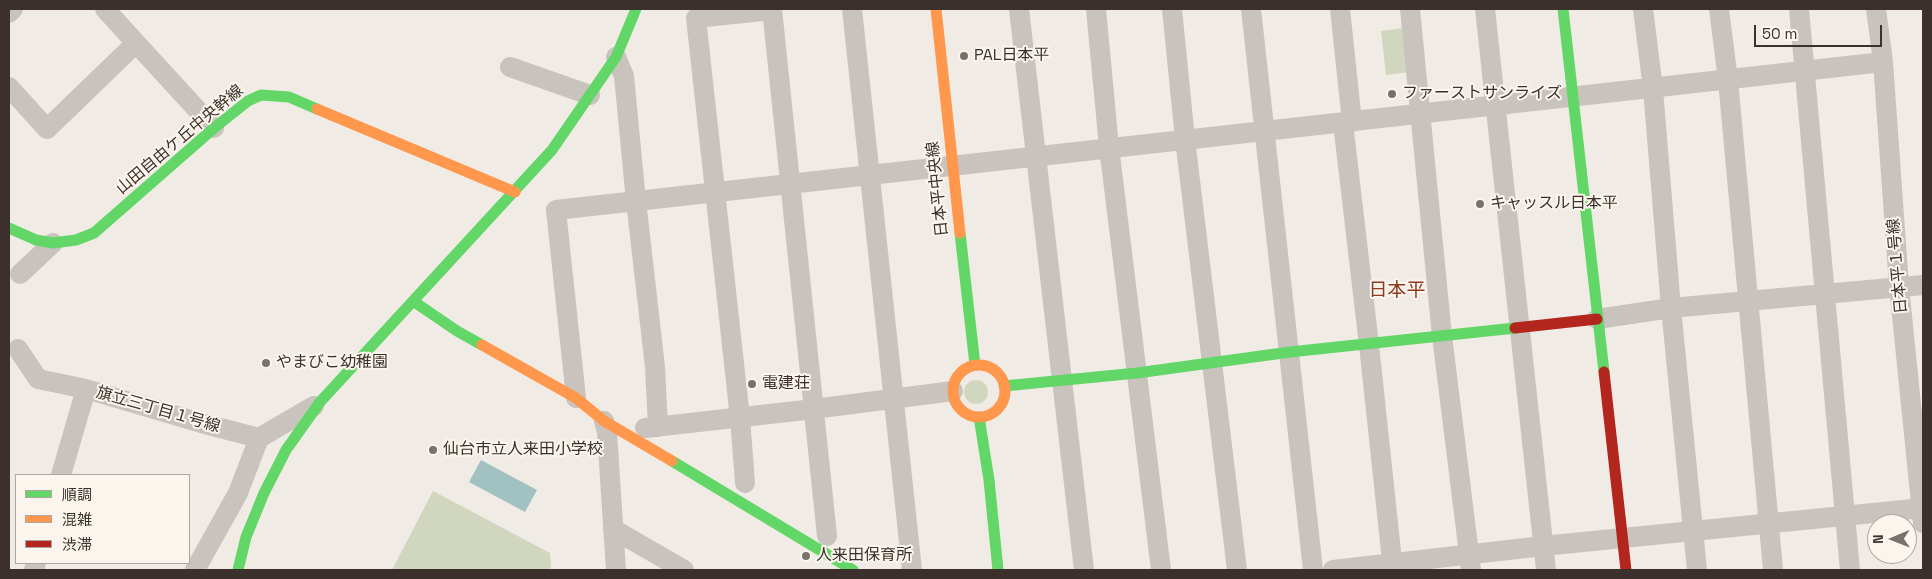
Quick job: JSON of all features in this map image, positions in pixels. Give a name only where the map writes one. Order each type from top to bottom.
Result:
[{"type":"street","points":[[9,13],[14,9]]},
{"type":"street","points":[[105,9],[214,128]]},
{"type":"street","points":[[238,570],[246,537],[264,493],[286,450],[320,402],[552,150],[616,57],[636,9]]},
{"type":"street","points":[[852,9],[912,570]]},
{"type":"street","name":"日本平中央線","points":[[936,9],[975,365]]},
{"type":"street","points":[[1019,9],[1084,570]]},
{"type":"street","points":[[1096,9],[1110,147],[1161,570]]},
{"type":"street","points":[[1172,9],[1185,139],[1237,570]]},
{"type":"street","points":[[1252,9],[1313,570]]},
{"type":"street","points":[[1340,9],[1347,123],[1392,567]]},
{"type":"street","points":[[1410,9],[1422,114],[1442,336],[1470,562]]},
{"type":"street","points":[[1485,9],[1546,570]]},
{"type":"street","points":[[1563,9],[1626,570]]},
{"type":"street","points":[[1643,9],[1653,88],[1671,308],[1697,570]]},
{"type":"street","points":[[1719,9],[1728,80],[1773,570]]},
{"type":"street","points":[[1799,9],[1850,570]]},
{"type":"street","name":"日本平１号線","points":[[1876,9],[1883,62],[1899,286],[1923,513]]},
{"type":"street","points":[[744,483],[740,418],[696,18],[772,10],[792,184],[827,536]]},
{"type":"street","points":[[9,87],[47,129],[136,43]]},
{"type":"street","points":[[616,57],[624,76],[655,367],[658,427]]},
{"type":"street","points":[[576,398],[556,210],[1883,62]]},
{"type":"street","points":[[510,68],[590,95]]},
{"type":"street","name":"山田自由ケ丘中央幹線","points":[[9,228],[36,240],[53,243],[76,240],[94,233],[214,128],[248,100],[260,95],[289,97],[515,192]]},
{"type":"street","points":[[20,274],[53,243]]},
{"type":"street","points":[[1004,386],[1213,363],[1290,352],[1597,319],[1671,308],[1923,285]]},
{"type":"street","points":[[413,301],[457,331],[576,398],[612,426],[746,504],[853,570]]},
{"type":"street","points":[[18,349],[38,379],[86,389]]},
{"type":"street","points":[[975,365],[991,368],[997,372],[1004,386],[1004,395],[1001,403],[988,415],[979,417],[964,412],[954,399],[953,391],[957,377],[962,371],[975,365]]},
{"type":"street","name":"旗立三丁目１号線","points":[[61,474],[86,389],[259,438]]},
{"type":"street","points":[[612,426],[658,427],[953,391]]},
{"type":"street","points":[[195,570],[238,493],[259,438],[320,402]]},
{"type":"street","points":[[979,417],[989,480],[998,570]]},
{"type":"street","points":[[612,426],[607,432],[616,570]]},
{"type":"street","points":[[1333,570],[1470,562],[1543,546],[1845,517],[1923,513]]},
{"type":"street","points":[[613,529],[684,570]]},
{"type":"green space","points":[[1405,28],[1410,72],[1386,75],[1381,31]]},
{"type":"green space","points":[[976,380],[985,383],[988,392],[985,401],[976,404],[967,401],[964,392],[967,383]]},
{"type":"green space","points":[[433,491],[550,553],[551,570],[392,570]]},
{"type":"water","points":[[481,460],[537,490],[525,512],[469,482]]},
{"type":"traffic: fast","points":[[482,345],[457,331],[413,301],[552,150],[616,57],[636,9]]},
{"type":"traffic: fast","points":[[1563,9],[1604,372]]},
{"type":"traffic: fast","points":[[9,228],[36,240],[53,243],[76,240],[94,233],[214,128],[248,101],[261,95],[289,97],[317,109]]},
{"type":"traffic: fast","points":[[960,233],[975,365]]},
{"type":"traffic: fast","points":[[238,570],[246,537],[264,493],[286,450],[320,402],[413,301]]},
{"type":"traffic: fast","points":[[1004,386],[1137,373],[1290,352],[1515,328]]},
{"type":"traffic: fast","points":[[979,417],[989,480],[998,570]]},
{"type":"traffic: fast","points":[[672,461],[853,570]]},
{"type":"traffic: slow","points":[[936,9],[960,233]]},
{"type":"traffic: slow","points":[[317,109],[515,192]]},
{"type":"traffic: slow","points":[[482,345],[576,398],[604,421],[672,461]]},
{"type":"traffic: slow","points":[[979,365],[989,367],[997,373],[1003,381],[1005,391],[1003,401],[997,409],[989,415],[979,417],[969,415],[961,409],[955,401],[953,391],[955,381],[961,373],[969,367],[979,365]]},
{"type":"traffic: jam","points":[[1515,328],[1597,319]]},
{"type":"traffic: jam","points":[[1604,372],[1626,570]]},
{"type":"place","name":"PAL日本平","points":[[964,56]]},
{"type":"place","name":"ファーストサンライズ","points":[[1392,94]]},
{"type":"place","name":"キャッスル日本平","points":[[1480,204]]},
{"type":"place","name":"やまびこ幼稚園","points":[[266,363]]},
{"type":"place","name":"電建荘","points":[[752,384]]},
{"type":"place","name":"仙台市立人来田小学校","points":[[433,450]]},
{"type":"place","name":"人来田保育所","points":[[806,556]]},
{"type":"district","name":"日本平","points":[[1397,291]]}]
